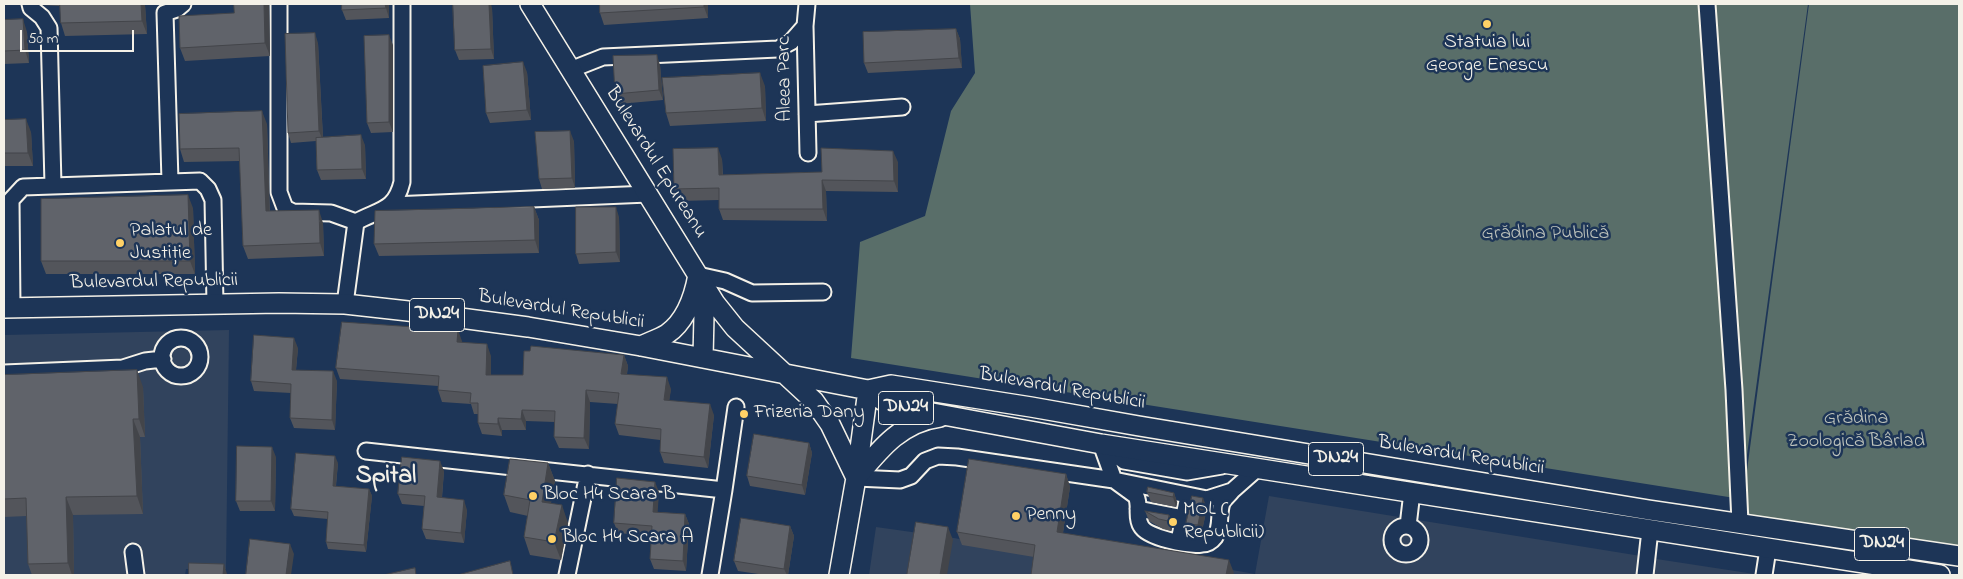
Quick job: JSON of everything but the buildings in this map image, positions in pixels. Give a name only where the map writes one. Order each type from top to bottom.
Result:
[{"type":"main road","name":"Bulevardul Epureanu","points":[[530,4],[698,275],[704,315],[703,358]]},
{"type":"main road","points":[[641,346],[667,334],[683,317],[693,298],[698,275]]},
{"type":"main road","points":[[698,275],[715,303],[735,328],[814,401],[830,424],[856,478]]},
{"type":"main road","name":"Bulevardul Republicii","points":[[8,308],[216,304],[345,304],[408,311],[528,327],[641,346],[868,390],[891,385],[1031,406],[1441,477],[1959,556]]},
{"type":"main road","name":"Bulevardul Republicii","points":[[868,390],[889,405],[1101,444],[1940,575]]},
{"type":"main road","points":[[839,575],[856,478],[868,390]]},
{"type":"main road","points":[[856,478],[884,446],[902,431],[923,419],[949,416]]},
{"type":"street","points":[[30,4],[31,8],[42,17],[49,28],[53,185]]},
{"type":"street","points":[[170,181],[165,13],[177,9],[183,4]]},
{"type":"street","points":[[279,4],[279,192],[285,208],[293,212],[331,213],[356,222],[392,205],[648,194]]},
{"type":"street","points":[[392,205],[399,194],[402,182],[402,4]]},
{"type":"street","name":"Aleea Parc","points":[[807,4],[805,26],[808,154]]},
{"type":"street","points":[[1707,4],[1734,390],[1740,523]]},
{"type":"street","points":[[570,70],[603,57],[778,49],[791,42],[805,26]]},
{"type":"street","points":[[807,114],[902,108]]},
{"type":"street","points":[[8,308],[11,200],[23,187],[170,181],[200,181],[208,189],[212,200],[216,304]]},
{"type":"street","points":[[345,304],[356,222]]},
{"type":"street","points":[[698,275],[725,281],[752,294],[823,292]]},
{"type":"street","points":[[4,373],[123,368],[145,361],[163,359]]},
{"type":"street","points":[[710,575],[736,407]]},
{"type":"street","points":[[1101,444],[1114,480],[1136,496],[1140,526],[1145,532],[1159,538],[1202,544],[1214,540],[1218,533],[1222,503],[1232,491],[1258,468]]},
{"type":"street","points":[[366,451],[724,490]]},
{"type":"street","points":[[856,478],[900,480],[911,476],[926,461],[938,456],[957,457],[1114,480],[1207,499],[1232,491]]},
{"type":"street","points":[[567,575],[588,474]]},
{"type":"street","points":[[1408,526],[1412,492]]},
{"type":"street","points":[[1179,541],[1188,496]]},
{"type":"street","points":[[1138,509],[1184,518]]},
{"type":"street","points":[[1645,575],[1650,530]]},
{"type":"street","points":[[1764,575],[1768,549]]},
{"type":"street","points":[[133,552],[136,575]]},
{"type":"shaded area","points":[[229,330],[226,569],[186,569],[185,575],[4,575],[4,335]]},
{"type":"shaded area","points":[[1269,496],[1647,557],[1644,575],[869,575],[876,527],[954,538],[1063,559],[1067,541],[1255,574]]},
{"type":"shaded area","points":[[1650,558],[1761,575],[1647,575]]},
{"type":"green space","name":"Grădina Publică","points":[[970,4],[1808,4],[1741,499],[851,358],[860,242],[925,216],[951,111],[975,73]]},
{"type":"green space","name":"Grădina Zoologică Bârlad","points":[[1809,4],[1959,4],[1959,554],[1740,523]]},
{"type":"place","name":"Statuia lui George Enescu","points":[[1487,24]]},
{"type":"place","name":"Palatul de Justiție","points":[[120,243]]},
{"type":"place","name":"Frizeria Dany","points":[[744,414]]},
{"type":"place","name":"Bloc H4 Scara B","points":[[533,496]]},
{"type":"place","name":"Penny","points":[[1016,516]]},
{"type":"place","name":"MOL ( Republicii)","points":[[1173,522]]},
{"type":"place","name":"Bloc H4 Scara A","points":[[552,539]]},
{"type":"district","name":"Spital","points":[[386,478]]}]
